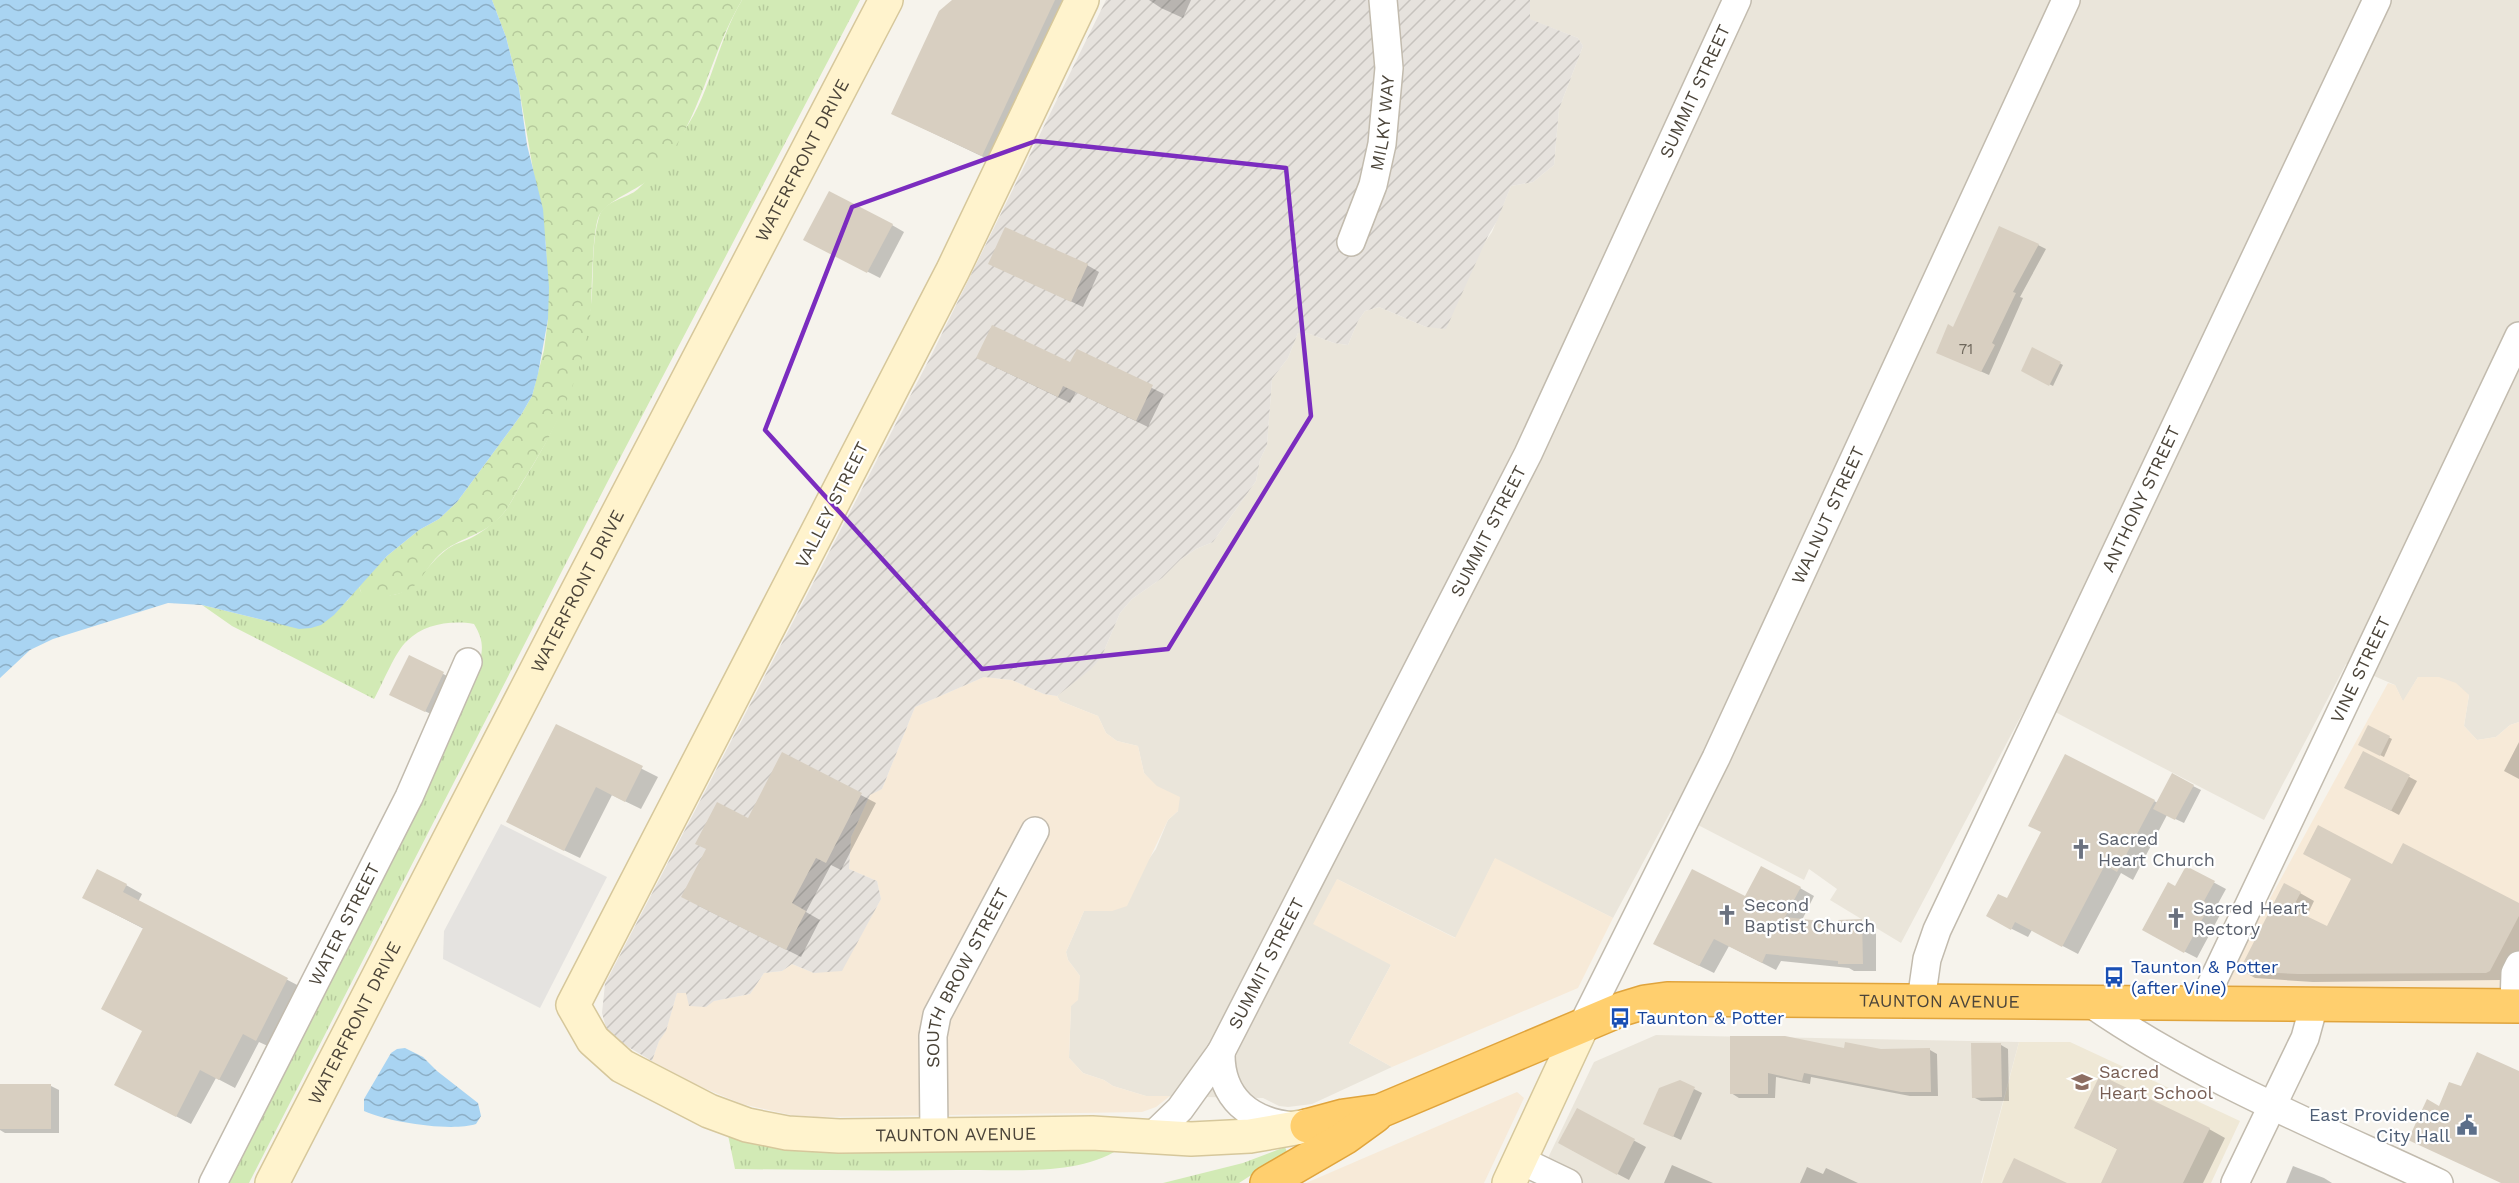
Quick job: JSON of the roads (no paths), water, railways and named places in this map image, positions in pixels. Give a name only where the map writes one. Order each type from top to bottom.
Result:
[{"type":"highway","name":"TAUNTON AVENUE","points":[[1307,1126],[1344,1116],[1380,1111],[1637,1004],[1667,999],[2516,1006]]},
{"type":"highway","name":"TAUNTON AVENUE","points":[[1269,1183],[1355,1131],[1380,1111]]},
{"type":"street","name":"WATERFRONT DRIVE","points":[[272,1183],[886,0]]},
{"type":"street","name":"VALLEY STREET","points":[[573,1005],[953,270],[1082,0]]},
{"type":"street","name":"MILKY WAY","points":[[1351,242],[1373,185],[1382,144],[1389,68],[1383,0]]},
{"type":"street","name":"SUMMIT STREET","points":[[1151,1137],[1180,1109],[1221,1052],[1523,463],[1737,0]]},
{"type":"street","name":"WALNUT STREET","points":[[1582,1026],[1716,758],[2066,0]]},
{"type":"street","name":"ANTHONY STREET","points":[[1921,1001],[1927,959],[1936,930],[2377,0]]},
{"type":"street","name":"VINE STREET","points":[[2202,1004],[2519,336]]},
{"type":"street","name":"WATER STREET","points":[[213,1183],[409,797],[468,662]]},
{"type":"street","name":"SOUTH BROW STREET","points":[[934,1135],[933,1036],[937,1015],[1035,831]]},
{"type":"street","points":[[2516,1006],[2515,973],[2519,965]]},
{"type":"street","points":[[2090,1003],[2132,1032],[2272,1105],[2439,1183]]},
{"type":"street","name":"TAUNTON AVENUE","points":[[573,1005],[585,1029],[612,1059],[689,1102],[728,1119],[766,1129],[812,1135],[1092,1133],[1151,1137],[1231,1137],[1307,1126]]},
{"type":"street","points":[[2235,1183],[2305,1038],[2314,1005]]},
{"type":"street","points":[[1568,1183],[1514,1172],[1582,1026]]},
{"type":"street","points":[[1221,1052],[1222,1074],[1231,1095],[1239,1105],[1270,1122],[1307,1126]]},
{"type":"water","points":[[0,0],[492,0],[506,37],[519,88],[527,145],[543,209],[549,287],[548,319],[532,396],[521,415],[457,502],[439,519],[419,530],[387,556],[334,615],[321,625],[299,629],[202,605],[168,603],[53,639],[30,650],[0,678]]},
{"type":"water","points":[[405,1048],[423,1057],[478,1103],[481,1116],[476,1124],[451,1127],[420,1125],[388,1119],[364,1111],[364,1099],[391,1053]]},
{"type":"place","name":"Sacred Heart Church","points":[[2081,849]]},
{"type":"place","name":"Second Baptist Church","points":[[1727,915]]},
{"type":"place","name":"Sacred Heart Rectory","points":[[2176,918]]},
{"type":"place","name":"Taunton & Potter (after Vine)","points":[[2114,977]]},
{"type":"place","name":"Taunton & Potter","points":[[1620,1018]]},
{"type":"place","name":"Sacred Heart School","points":[[2082,1082]]},
{"type":"place","name":"East Providence City Hall","points":[[2467,1125]]}]
